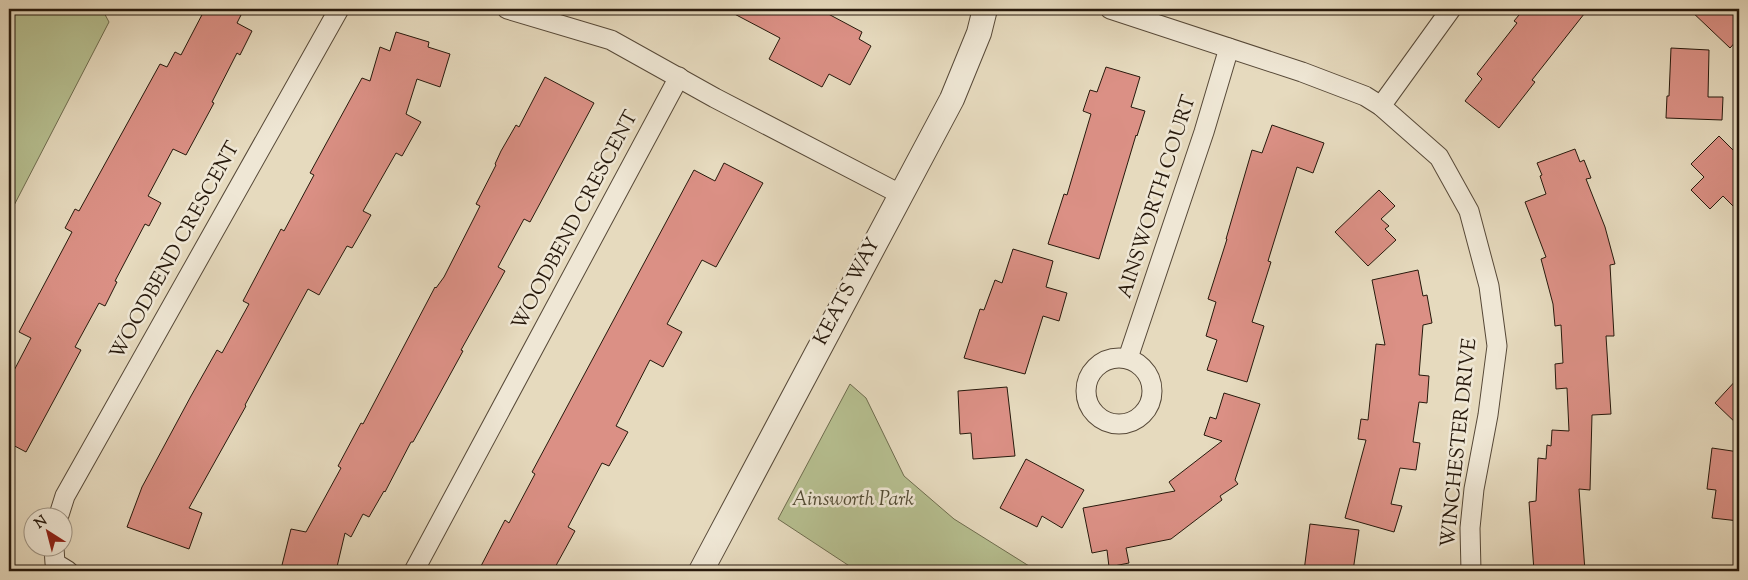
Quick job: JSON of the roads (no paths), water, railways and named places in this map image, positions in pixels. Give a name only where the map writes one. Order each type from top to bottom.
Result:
[{"type":"street","name":"WOODBEND CRESCENT","points":[[61,508],[65,496],[339,9]]},
{"type":"street","points":[[507,9],[611,40],[715,98],[900,194]]},
{"type":"street","name":"KEATS WAY","points":[[701,571],[952,99],[979,33],[985,9]]},
{"type":"street","name":"WINCHESTER DRIVE","points":[[1110,9],[1302,72],[1365,96],[1381,106],[1439,157],[1469,211],[1489,286],[1497,346],[1488,415],[1474,489],[1470,528],[1470,571]]},
{"type":"street","points":[[1381,106],[1451,9]]},
{"type":"street","name":"AINSWORTH COURT","points":[[1128,358],[1204,132],[1228,48]]},
{"type":"street","name":"WOODBEND CRESCENT","points":[[414,571],[679,78]]},
{"type":"street","points":[[55,558],[55,563],[68,571]]},
{"type":"park label","name":"Ainsworth Park","points":[[853,500]]}]
